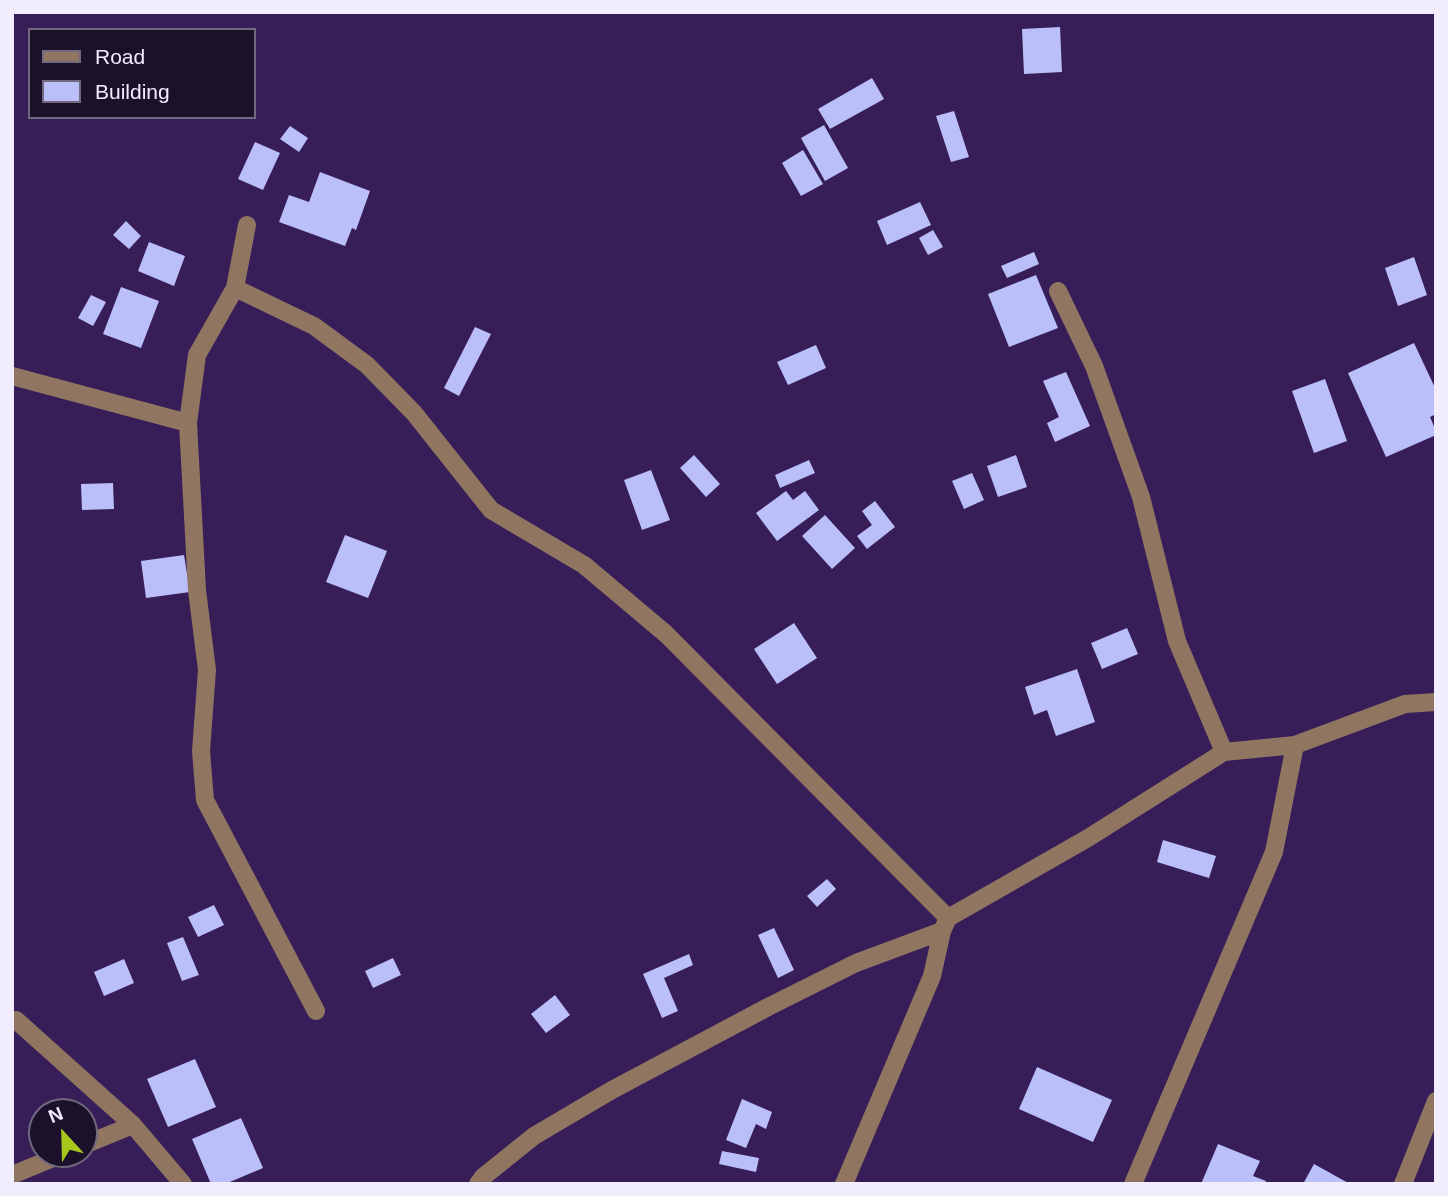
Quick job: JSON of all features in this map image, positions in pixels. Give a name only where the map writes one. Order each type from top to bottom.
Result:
[{"type":"street","points":[[247,225],[235,288],[197,355],[188,423],[197,590],[207,670],[201,751],[205,800],[316,1011]]},
{"type":"street","points":[[235,288],[314,326],[367,365],[414,413],[491,510],[584,565],[666,634],[945,925]]},
{"type":"street","points":[[1058,291],[1094,366],[1141,497],[1177,641],[1224,752]]},
{"type":"street","points":[[12,376],[188,423]]},
{"type":"street","points":[[478,1184],[534,1136],[612,1090],[856,963],[945,925],[1224,752],[1295,745],[1405,704],[1436,702]]},
{"type":"street","points":[[1133,1184],[1274,852],[1295,745]]},
{"type":"street","points":[[844,1184],[932,976],[945,925]]},
{"type":"street","points":[[16,1020],[133,1125],[183,1184]]},
{"type":"street","points":[[1403,1184],[1436,1101]]},
{"type":"street","points":[[98,1139],[133,1125]]},
{"type":"street","points":[[12,1175],[29,1168]]},
{"type":"building","points":[[1060,27],[1062,72],[1024,74],[1022,29]]},
{"type":"building","points":[[872,78],[884,99],[830,129],[818,109]]},
{"type":"building","points":[[954,111],[969,157],[951,162],[936,116]]},
{"type":"building","points":[[824,125],[848,168],[825,181],[801,138]]},
{"type":"building","points":[[290,126],[308,138],[299,152],[280,139]]},
{"type":"building","points":[[255,142],[280,153],[263,190],[238,179]]},
{"type":"building","points":[[803,150],[823,184],[801,196],[782,163]]},
{"type":"building","points":[[320,172],[370,191],[356,230],[352,228],[345,246],[279,222],[289,195],[309,202]]},
{"type":"building","points":[[920,202],[931,225],[887,245],[877,221]]},
{"type":"building","points":[[126,221],[141,236],[129,249],[113,235]]},
{"type":"building","points":[[933,230],[943,247],[928,255],[919,238]]},
{"type":"building","points":[[149,242],[185,256],[174,286],[138,271]]},
{"type":"building","points":[[1034,252],[1039,264],[1007,278],[1001,266]]},
{"type":"building","points":[[1414,257],[1427,295],[1398,306],[1385,268]]},
{"type":"building","points":[[1036,275],[1058,328],[1009,347],[988,294]]},
{"type":"building","points":[[121,287],[159,301],[141,348],[103,334]]},
{"type":"building","points":[[91,295],[106,302],[93,326],[78,318]]},
{"type":"building","points":[[475,327],[491,334],[459,396],[444,388]]},
{"type":"building","points":[[1414,343],[1436,390],[1436,414],[1430,417],[1436,435],[1386,457],[1348,373]]},
{"type":"building","points":[[816,345],[826,368],[788,385],[777,362]]},
{"type":"building","points":[[1066,372],[1090,426],[1055,442],[1047,423],[1059,417],[1043,381]]},
{"type":"building","points":[[1325,379],[1347,441],[1314,453],[1292,391]]},
{"type":"building","points":[[694,455],[720,484],[706,497],[680,468]]},
{"type":"building","points":[[1016,455],[1027,487],[998,497],[987,466]]},
{"type":"building","points":[[809,460],[815,473],[780,488],[775,475]]},
{"type":"building","points":[[651,470],[670,520],[642,530],[624,480]]},
{"type":"building","points":[[972,473],[984,500],[964,509],[952,481]]},
{"type":"building","points":[[113,483],[114,509],[82,510],[81,484]]},
{"type":"building","points":[[786,491],[793,500],[805,491],[819,510],[777,541],[756,513]]},
{"type":"building","points":[[875,501],[895,527],[867,549],[857,536],[872,525],[862,511]]},
{"type":"building","points":[[825,515],[855,548],[832,569],[802,536]]},
{"type":"building","points":[[345,535],[387,551],[368,598],[326,582]]},
{"type":"building","points":[[184,555],[190,592],[146,598],[141,561]]},
{"type":"building","points":[[794,623],[817,658],[777,684],[754,649]]},
{"type":"building","points":[[1127,628],[1138,654],[1102,669],[1091,643]]},
{"type":"building","points":[[1077,669],[1095,722],[1056,736],[1047,710],[1034,715],[1025,687]]},
{"type":"building","points":[[1163,840],[1216,856],[1209,878],[1157,862]]},
{"type":"building","points":[[827,879],[836,889],[817,907],[807,896]]},
{"type":"building","points":[[214,905],[224,925],[198,937],[188,917]]},
{"type":"building","points":[[774,928],[794,970],[778,978],[758,935]]},
{"type":"building","points":[[183,937],[199,975],[182,981],[167,943]]},
{"type":"building","points":[[689,954],[693,965],[664,978],[678,1011],[662,1018],[643,974]]},
{"type":"building","points":[[393,958],[401,975],[373,988],[365,971]]},
{"type":"building","points":[[124,959],[134,983],[104,996],[94,972]]},
{"type":"building","points":[[555,995],[570,1015],[546,1033],[531,1014]]},
{"type":"building","points":[[195,1059],[216,1107],[168,1127],[147,1079]]},
{"type":"building","points":[[1037,1067],[1112,1100],[1093,1142],[1019,1109]]},
{"type":"building","points":[[742,1099],[772,1112],[766,1129],[756,1124],[746,1148],[726,1140]]},
{"type":"building","points":[[241,1118],[263,1168],[225,1184],[211,1184],[192,1139]]},
{"type":"building","points":[[1218,1144],[1260,1161],[1253,1176],[1266,1181],[1264,1184],[1201,1184]]},
{"type":"building","points":[[722,1151],[759,1158],[756,1172],[719,1164]]},
{"type":"building","points":[[1314,1164],[1350,1184],[1303,1184]]}]
